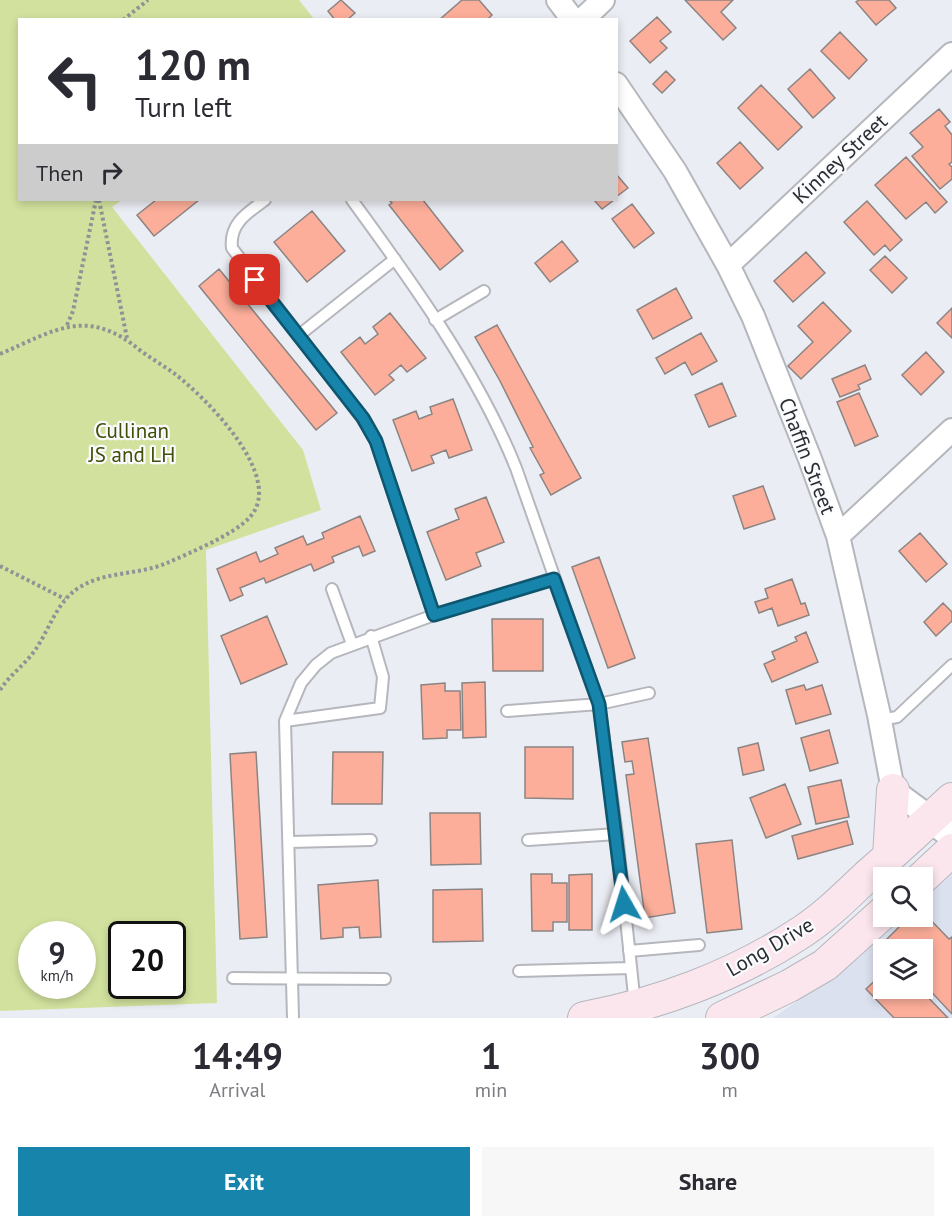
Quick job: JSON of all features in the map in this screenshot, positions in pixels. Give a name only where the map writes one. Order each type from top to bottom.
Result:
[{"type":"main road","points":[[889,857],[893,790]]},
{"type":"main road","name":"Long Drive","points":[[584,1018],[635,1005],[713,979],[752,962],[799,934],[837,904],[889,857],[945,817]]},
{"type":"main road","points":[[933,868],[952,850]]},
{"type":"main road","name":"Long Drive","points":[[726,1017],[789,986],[825,964],[873,922]]},
{"type":"main road","points":[[713,979],[726,1017]]},
{"type":"street","points":[[558,0],[572,18]]},
{"type":"street","points":[[584,18],[603,0]]},
{"type":"street","name":"Kinney Street","points":[[728,265],[952,54]]},
{"type":"street","name":"Chaffin Street","points":[[618,87],[675,171],[728,265],[753,316],[838,536],[880,720],[893,790]]},
{"type":"street","points":[[838,536],[952,430]]},
{"type":"street","points":[[893,790],[945,817]]},
{"type":"lane","points":[[264,201],[242,217],[234,227],[231,238],[232,248],[363,418],[376,441],[434,615]]},
{"type":"lane","points":[[353,201],[435,320],[501,430],[599,704],[617,834],[635,1005]]},
{"type":"lane","points":[[298,336],[395,259]]},
{"type":"lane","points":[[435,320],[484,291]]},
{"type":"lane","points":[[293,1018],[285,721],[301,682],[331,652],[434,615],[554,579]]},
{"type":"lane","points":[[332,589],[352,644]]},
{"type":"lane","points":[[285,721],[380,708],[383,677],[371,636]]},
{"type":"lane","points":[[880,720],[897,717],[952,665]]},
{"type":"lane","points":[[507,711],[599,704],[649,693]]},
{"type":"lane","points":[[528,840],[617,834]]},
{"type":"lane","points":[[290,842],[371,840]]},
{"type":"lane","points":[[629,951],[699,945]]},
{"type":"lane","points":[[519,971],[631,968]]},
{"type":"lane","points":[[233,978],[385,979]]},
{"type":"path","points":[[126,18],[148,0]]},
{"type":"path","points":[[67,325],[73,311],[98,201]]},
{"type":"path","points":[[98,201],[127,339]]},
{"type":"path","points":[[0,354],[67,325],[96,326],[127,339],[205,401],[251,461],[259,481],[260,495],[251,517],[217,538],[165,564],[91,582],[65,599],[40,644],[0,690]]},
{"type":"path","points":[[0,566],[65,599]]},
{"type":"shaded area","points":[[952,871],[952,1018],[773,1018],[859,958],[873,945],[873,999],[933,999],[933,939],[879,939],[892,927],[933,927],[933,889]]},
{"type":"green space","name":"Cullinan JS and LH","points":[[0,0],[299,0],[313,18],[18,18],[18,201],[121,201],[112,207],[303,450],[321,510],[206,550],[217,1003],[0,1011]]},
{"type":"building","points":[[341,0],[355,13],[349,18],[333,18],[328,11]]},
{"type":"building","points":[[462,0],[479,0],[492,15],[489,18],[441,18]]},
{"type":"building","points":[[685,0],[733,0],[721,12],[736,28],[723,40]]},
{"type":"building","points":[[859,0],[889,0],[896,8],[876,25],[856,2]]},
{"type":"building","points":[[657,17],[671,32],[660,41],[667,48],[650,63],[630,41]]},
{"type":"building","points":[[840,32],[867,60],[849,79],[821,51]]},
{"type":"building","points":[[810,69],[835,98],[813,118],[788,89]]},
{"type":"building","points":[[666,71],[675,80],[662,93],[653,84]]},
{"type":"building","points":[[761,85],[802,127],[778,150],[738,108]]},
{"type":"building","points":[[939,109],[950,122],[945,126],[952,135],[952,162],[949,164],[952,167],[952,179],[940,189],[912,156],[923,147],[910,133]]},
{"type":"building","points":[[740,142],[763,168],[740,189],[717,163]]},
{"type":"building","points":[[906,157],[947,202],[935,213],[926,202],[906,219],[875,185]]},
{"type":"building","points":[[618,176],[628,188],[618,196]]},
{"type":"building","points":[[155,201],[198,201],[154,236],[137,215]]},
{"type":"building","points":[[390,201],[424,201],[463,251],[440,270],[389,205],[392,203]]},
{"type":"building","points":[[595,201],[613,201],[602,209]]},
{"type":"building","points":[[867,201],[902,240],[890,251],[885,245],[874,255],[844,222]]},
{"type":"building","points":[[632,204],[654,233],[634,248],[612,219]]},
{"type":"building","points":[[312,211],[345,251],[307,282],[274,242]]},
{"type":"building","points":[[562,241],[578,261],[550,282],[535,263]]},
{"type":"building","points":[[806,252],[825,273],[793,302],[774,281]]},
{"type":"building","points":[[885,256],[907,278],[892,293],[870,270]]},
{"type":"building","points":[[219,269],[337,413],[316,430],[199,286]]},
{"type":"building","points":[[676,288],[692,318],[653,339],[637,310]]},
{"type":"building","points":[[823,302],[851,331],[801,379],[788,366],[813,342],[798,326]]},
{"type":"building","points":[[952,308],[952,338],[937,323]]},
{"type":"building","points":[[390,313],[426,358],[407,372],[401,365],[389,375],[394,380],[375,395],[341,352],[360,337],[365,344],[378,334],[373,327]]},
{"type":"building","points":[[497,325],[581,478],[551,495],[540,475],[544,473],[530,448],[533,447],[475,337]]},
{"type":"building","points":[[701,333],[717,361],[692,375],[685,362],[665,374],[656,358]]},
{"type":"building","points":[[926,352],[944,372],[921,395],[902,375]]},
{"type":"building","points":[[865,365],[871,379],[858,385],[860,389],[840,397],[832,379]]},
{"type":"building","points":[[722,383],[736,416],[709,427],[695,395]]},
{"type":"building","points":[[859,393],[878,436],[855,446],[837,402]]},
{"type":"building","points":[[453,399],[472,450],[449,458],[446,450],[431,456],[434,463],[412,471],[393,420],[416,411],[419,419],[432,414],[430,407]]},
{"type":"building","points":[[763,486],[775,519],[744,529],[733,496]]},
{"type":"building","points":[[486,497],[504,542],[476,553],[481,566],[446,580],[427,532],[459,519],[455,509]]},
{"type":"building","points":[[360,516],[375,551],[363,556],[359,546],[332,557],[334,562],[314,571],[311,564],[266,583],[264,578],[240,588],[243,595],[230,601],[217,569],[256,552],[260,562],[278,554],[275,548],[303,536],[307,545],[324,538],[322,533]]},
{"type":"building","points":[[920,533],[947,564],[926,582],[899,551]]},
{"type":"building","points":[[599,557],[635,658],[608,668],[572,567]]},
{"type":"building","points":[[792,579],[801,604],[805,603],[809,615],[778,626],[772,608],[759,613],[755,602],[768,598],[765,589]]},
{"type":"building","points":[[943,603],[952,612],[952,621],[936,636],[924,622]]},
{"type":"building","points":[[267,616],[287,664],[241,684],[221,636]]},
{"type":"building","points":[[492,619],[543,619],[543,671],[493,671]]},
{"type":"building","points":[[806,632],[818,662],[772,682],[764,664],[775,659],[772,652],[797,641],[795,637]]},
{"type":"building","points":[[485,682],[486,737],[463,738],[462,683]]},
{"type":"building","points":[[445,683],[445,691],[460,691],[461,730],[447,730],[447,738],[423,739],[421,685]]},
{"type":"building","points":[[804,685],[806,690],[822,685],[831,714],[796,724],[786,690]]},
{"type":"building","points":[[829,730],[838,763],[810,771],[801,738]]},
{"type":"building","points":[[648,738],[675,913],[645,918],[626,775],[634,774],[632,761],[625,762],[622,742]]},
{"type":"building","points":[[758,743],[764,770],[743,775],[738,748]]},
{"type":"building","points":[[525,747],[573,747],[573,799],[525,798]]},
{"type":"building","points":[[256,752],[267,937],[240,939],[230,754]]},
{"type":"building","points":[[333,752],[383,752],[382,804],[332,804]]},
{"type":"building","points":[[841,780],[849,817],[816,824],[808,787]]},
{"type":"building","points":[[785,784],[801,824],[766,838],[750,798]]},
{"type":"building","points":[[430,813],[480,813],[481,864],[431,865]]},
{"type":"building","points":[[847,821],[853,844],[798,859],[792,836]]},
{"type":"building","points":[[732,840],[742,929],[707,933],[696,844]]},
{"type":"building","points":[[531,874],[552,874],[552,883],[567,883],[567,922],[553,922],[553,931],[532,931]]},
{"type":"building","points":[[592,874],[592,930],[569,930],[569,875]]},
{"type":"building","points":[[378,880],[381,937],[360,938],[359,927],[343,928],[343,937],[321,939],[318,885]]},
{"type":"building","points":[[482,889],[483,941],[433,942],[433,890]]},
{"type":"building","points":[[933,922],[949,939],[952,937],[952,1014],[933,994],[933,939],[887,939],[899,927],[933,927]]},
{"type":"building","points":[[873,982],[873,996],[866,989]]},
{"type":"building","points":[[876,999],[930,999],[948,1018],[894,1018]]},
{"type":"route","points":[[255,280],[363,418],[376,441],[434,615],[554,579],[599,704],[624,904]]}]
